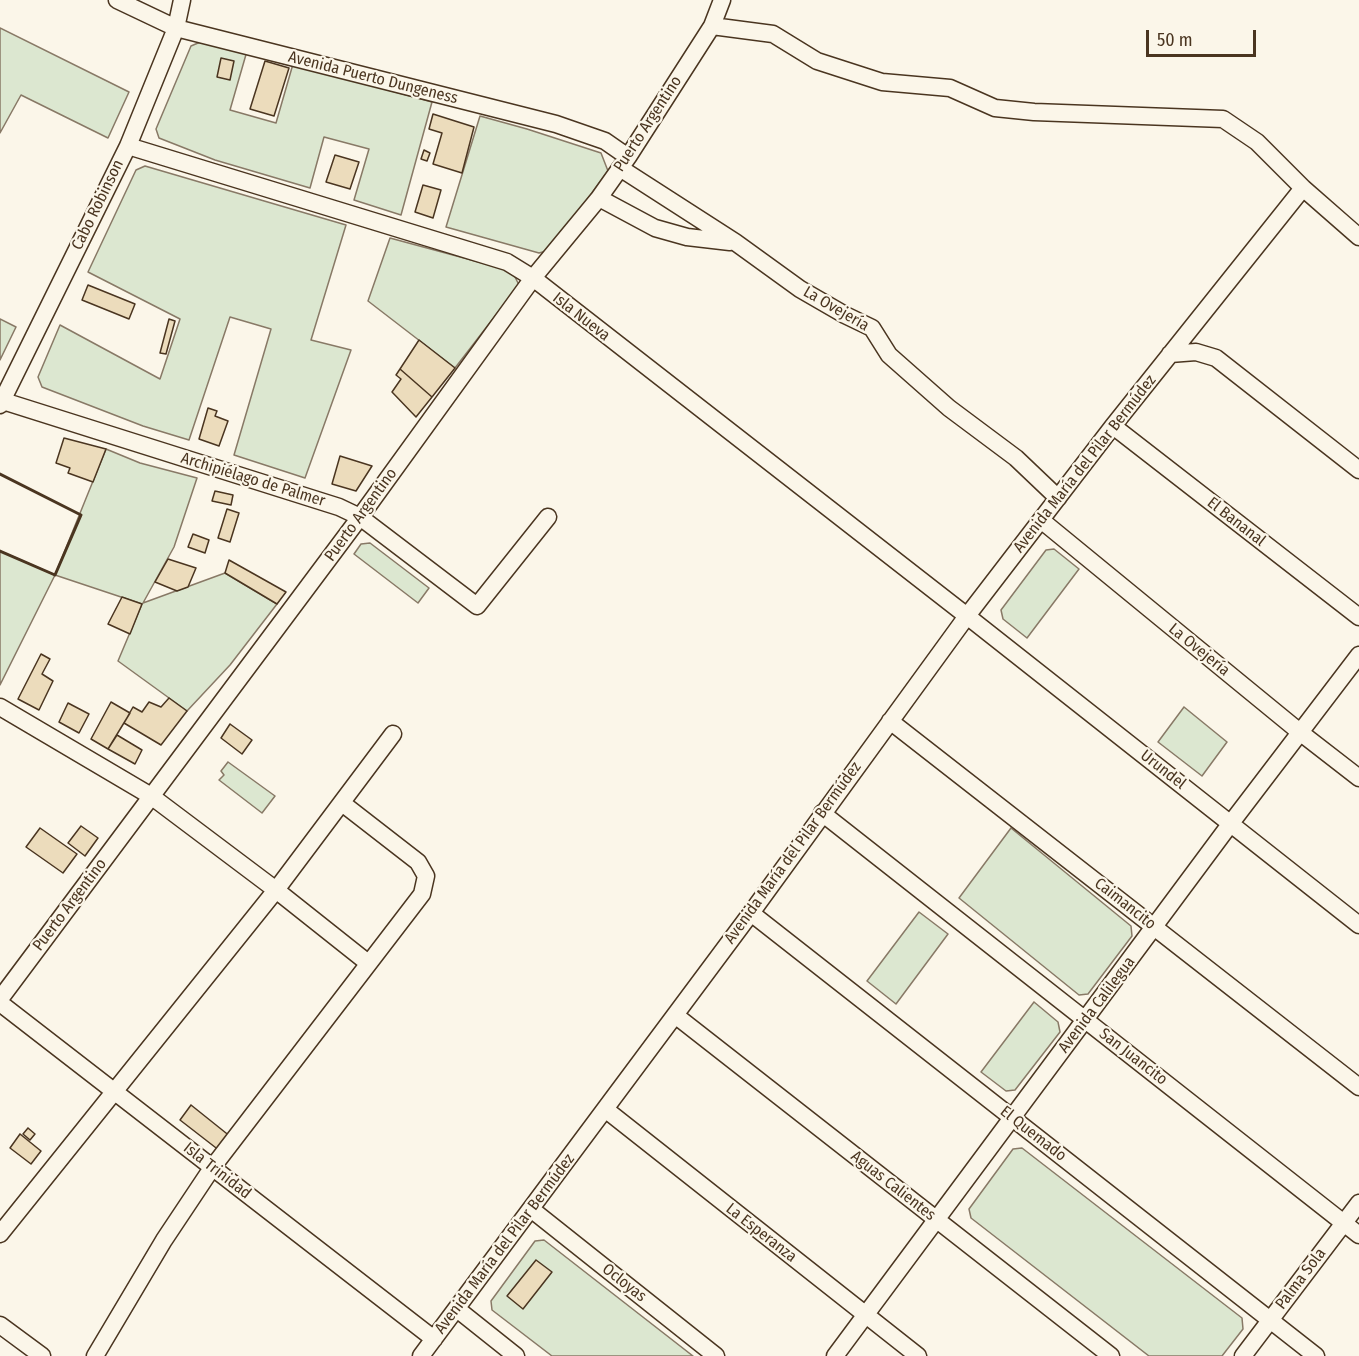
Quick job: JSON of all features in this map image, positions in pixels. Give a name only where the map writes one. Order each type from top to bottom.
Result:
[{"type":"street","name":"Avenida Puerto Dungeness","points":[[117,0],[176,28],[556,124],[605,141],[624,163]]},
{"type":"street","name":"Cabo Robinson","points":[[1,402],[128,146],[176,28],[182,0]]},
{"type":"street","name":"Puerto Argentino","points":[[0,1001],[360,517],[532,279],[599,198],[712,26],[722,0]]},
{"type":"street","points":[[712,26],[773,34],[818,61],[882,82],[950,88],[994,108],[1034,112],[1223,119],[1257,142],[1303,188],[1359,237]]},
{"type":"street","name":"Isla Nueva","points":[[128,146],[507,262],[967,616]]},
{"type":"street","name":"La Ovejería","points":[[624,163],[800,289],[872,328],[889,355],[949,408],[1016,458],[1058,498]]},
{"type":"street","name":"Avenida María del Pilar Bermúdez","points":[[422,1356],[751,913],[967,616],[1113,426],[1303,188]]},
{"type":"street","points":[[599,198],[655,228],[687,237],[735,243]]},
{"type":"street","points":[[1170,354],[1196,352],[1216,358],[1359,470]]},
{"type":"street","name":"Archipiélago de Palmer","points":[[1,402],[339,507],[360,517],[477,606],[548,517]]},
{"type":"street","name":"El Bananal","points":[[1113,426],[1359,617]]},
{"type":"street","name":"La Ovejería","points":[[1041,520],[1300,733],[1359,778]]},
{"type":"street","name":"Urundel","points":[[967,616],[1359,925]]},
{"type":"street","name":"Avenida Calilegua","points":[[835,1356],[1231,823],[1359,655]]},
{"type":"street","points":[[0,707],[151,796],[368,963]]},
{"type":"street","name":"Caimancito","points":[[890,722],[1359,1087]]},
{"type":"street","points":[[0,1234],[276,890],[393,734]]},
{"type":"street","points":[[95,1356],[164,1240],[212,1168],[422,894],[426,876],[418,862],[342,803]]},
{"type":"street","name":"San Juancito","points":[[822,813],[1359,1235]]},
{"type":"street","name":"El Quemado","points":[[751,913],[1316,1356]]},
{"type":"street","name":"Isla Trinidad","points":[[0,1001],[434,1339]]},
{"type":"street","name":"Aguas Calientes","points":[[675,1015],[1111,1356]]},
{"type":"street","name":"La Esperanza","points":[[605,1109],[918,1356]]},
{"type":"street","name":"Palma Sola","points":[[1243,1356],[1359,1203]]},
{"type":"street","name":"Ocloyas","points":[[531,1209],[716,1356]]},
{"type":"street","points":[[457,1309],[516,1356]]},
{"type":"street","points":[[0,1325],[42,1356]]},
{"type":"green space","points":[[0,28],[129,92],[108,138],[21,95],[0,133]]},
{"type":"green space","points":[[205,40],[247,51],[230,110],[276,123],[293,64],[432,102],[401,215],[354,200],[369,149],[324,137],[310,188],[215,160],[159,138],[156,129],[191,46]]},
{"type":"green space","points":[[480,116],[601,153],[608,171],[550,250],[539,253],[446,227]]},
{"type":"green space","points":[[145,166],[346,225],[311,340],[351,350],[305,478],[234,455],[271,329],[230,317],[189,440],[143,426],[42,387],[38,377],[60,325],[160,379],[180,319],[88,272],[136,170]]},
{"type":"green space","points":[[390,238],[512,271],[519,285],[455,368],[368,301]]},
{"type":"green space","points":[[0,319],[16,327],[0,360]]},
{"type":"green space","points":[[106,449],[140,463],[197,478],[174,547],[143,603],[225,573],[277,604],[230,665],[187,711],[118,661],[142,604],[55,575]]},
{"type":"green space","points":[[370,543],[429,588],[418,603],[354,554],[361,544]]},
{"type":"green space","points":[[1054,549],[1079,569],[1027,638],[1003,619],[1001,610],[1046,550]]},
{"type":"green space","points":[[0,551],[55,575],[0,685]]},
{"type":"green space","points":[[1184,707],[1227,742],[1202,776],[1158,742]]},
{"type":"green space","points":[[228,762],[275,796],[262,813],[219,780],[224,775],[221,771]]},
{"type":"green space","points":[[1011,828],[1131,926],[1132,936],[1088,994],[1079,995],[959,898]]},
{"type":"green space","points":[[919,912],[948,934],[896,1004],[867,981]]},
{"type":"green space","points":[[1034,1002],[1058,1022],[1060,1032],[1015,1090],[1006,1091],[981,1072]]},
{"type":"green space","points":[[1022,1148],[1242,1318],[1243,1329],[1222,1356],[1149,1356],[971,1218],[969,1209],[1013,1149]]},
{"type":"green space","points":[[544,1240],[693,1356],[552,1356],[492,1310],[491,1301],[535,1241]]},
{"type":"building","points":[[221,58],[234,61],[230,80],[217,77]]},
{"type":"building","points":[[265,61],[289,68],[274,116],[250,109]]},
{"type":"building","points":[[433,114],[474,127],[462,173],[433,164],[442,133],[429,129]]},
{"type":"building","points":[[424,150],[430,153],[427,161],[421,159]]},
{"type":"building","points":[[335,155],[359,162],[350,189],[326,182]]},
{"type":"building","points":[[423,185],[441,190],[433,218],[415,212]]},
{"type":"building","points":[[88,285],[135,304],[129,319],[82,300]]},
{"type":"building","points":[[169,319],[175,321],[166,354],[160,353]]},
{"type":"building","points":[[419,340],[455,368],[432,397],[400,369]]},
{"type":"building","points":[[400,369],[432,397],[416,417],[392,392],[401,379],[396,375]]},
{"type":"building","points":[[208,408],[217,411],[215,416],[228,421],[219,446],[199,439]]},
{"type":"building","points":[[64,438],[106,449],[93,482],[68,473],[70,468],[56,463]]},
{"type":"building","points":[[340,456],[372,466],[356,491],[332,484]]},
{"type":"building","points":[[215,491],[233,495],[231,505],[212,501]]},
{"type":"building","points":[[227,509],[239,513],[230,542],[218,538]]},
{"type":"building","points":[[193,534],[209,540],[205,553],[188,547]]},
{"type":"building","points":[[168,559],[196,568],[188,587],[177,591],[155,582]]},
{"type":"building","points":[[229,560],[286,592],[277,604],[225,573]]},
{"type":"building","points":[[122,597],[142,604],[130,634],[108,624]]},
{"type":"building","points":[[41,654],[50,659],[42,674],[53,681],[39,710],[18,699]]},
{"type":"building","points":[[169,698],[187,711],[161,745],[124,723],[133,707],[142,712],[149,702],[161,707]]},
{"type":"building","points":[[111,702],[130,713],[108,749],[91,739]]},
{"type":"building","points":[[68,703],[89,714],[79,733],[59,722]]},
{"type":"building","points":[[230,724],[252,740],[242,754],[221,738]]},
{"type":"building","points":[[117,735],[142,750],[135,764],[108,749]]},
{"type":"building","points":[[81,826],[98,838],[85,856],[68,843]]},
{"type":"building","points":[[40,828],[77,854],[63,873],[26,847]]},
{"type":"building","points":[[191,1105],[231,1137],[220,1151],[180,1120]]},
{"type":"building","points":[[28,1128],[35,1134],[30,1140],[23,1134]]},
{"type":"building","points":[[20,1134],[41,1151],[31,1164],[10,1148]]},
{"type":"building","points":[[536,1260],[552,1272],[523,1309],[507,1296]]},
{"type":"wall","points":[[0,474],[81,515],[55,575],[0,551]]}]
